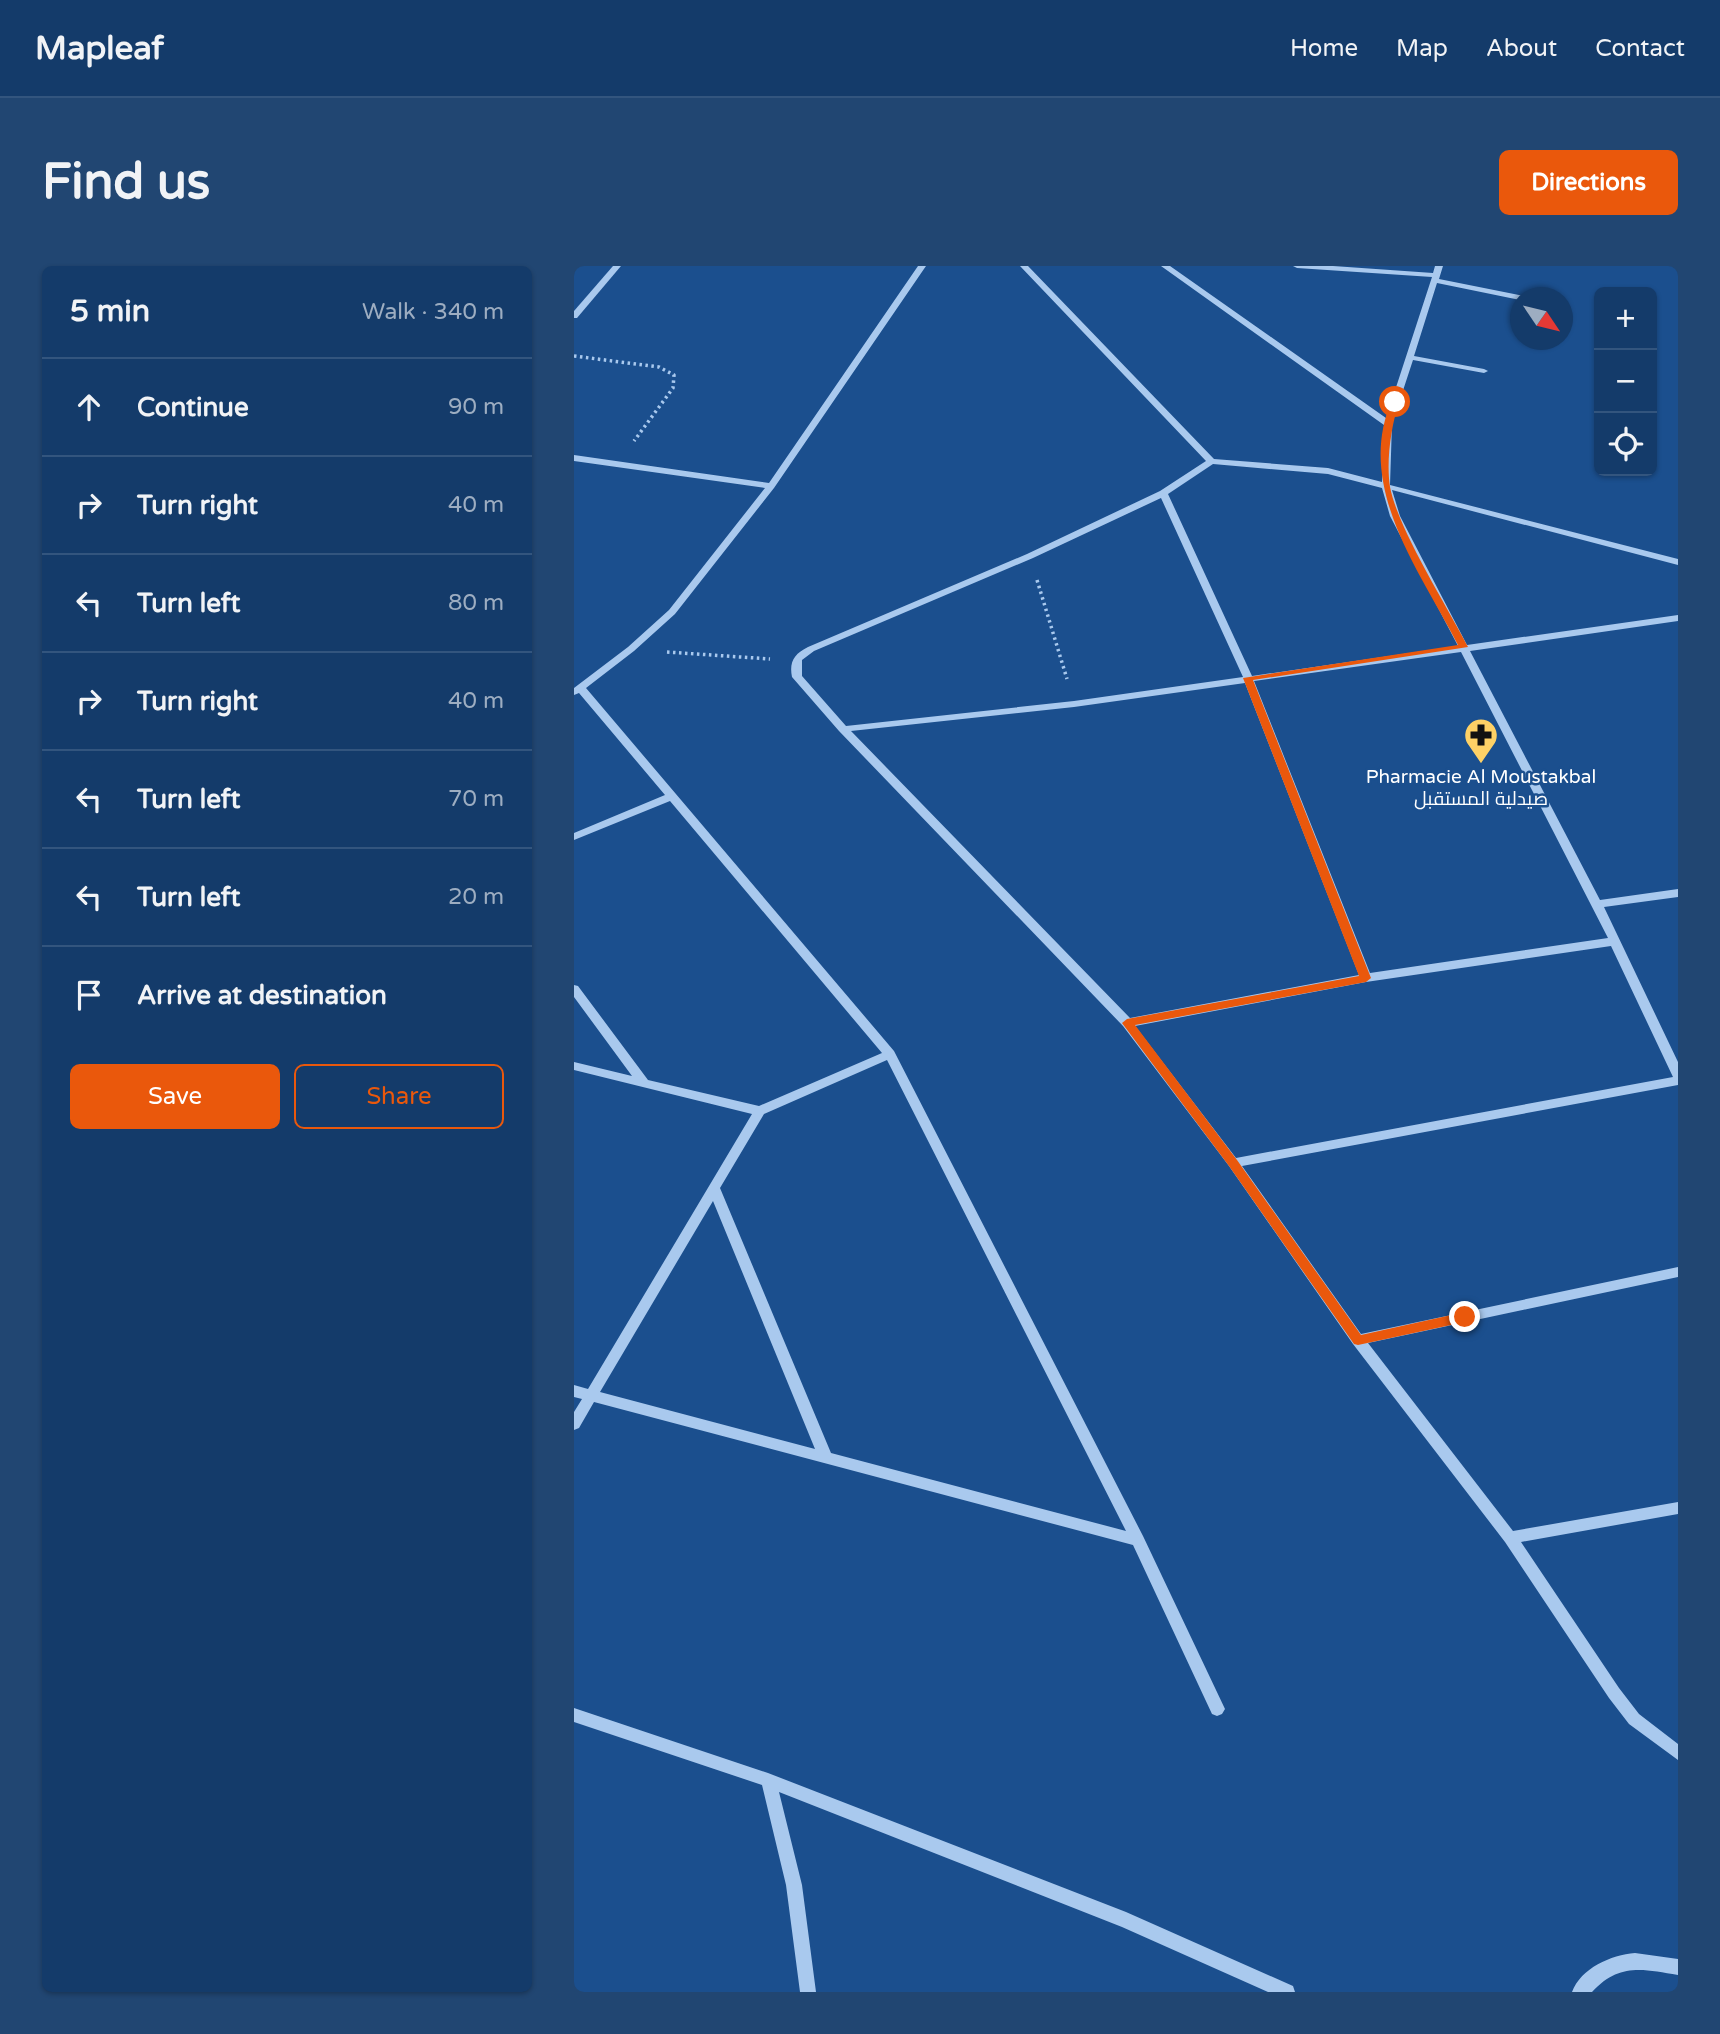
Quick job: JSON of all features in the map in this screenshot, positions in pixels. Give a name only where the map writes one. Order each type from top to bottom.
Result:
[{"type":"street","points":[[574,316],[617,266]]},
{"type":"street","points":[[922,266],[771,486],[672,612],[578,691],[672,796],[890,1054],[1138,1540],[1217,1709]]},
{"type":"street","points":[[1024,266],[1211,461]]},
{"type":"street","points":[[1165,266],[1388,424]]},
{"type":"street","points":[[1297,266],[1436,273],[1510,295]]},
{"type":"street","points":[[1436,273],[1388,424],[1386,486],[1395,516],[1597,904],[1678,1075]]},
{"type":"street","points":[[1409,357],[1484,371]]},
{"type":"street","points":[[574,458],[771,486]]},
{"type":"street","points":[[1678,562],[1328,471],[1211,461],[1163,493],[1030,556],[811,649],[796,660],[797,677],[843,729],[1127,1023],[1233,1163],[1358,1340],[1510,1538],[1634,1719],[1678,1753]]},
{"type":"street","points":[[1163,493],[1248,678],[1366,978]]},
{"type":"street","points":[[843,729],[1074,705],[1678,618]]},
{"type":"street","points":[[574,837],[672,796]]},
{"type":"street","points":[[1597,904],[1678,893]]},
{"type":"street","points":[[1127,1023],[1366,978],[1616,942]]},
{"type":"street","points":[[574,989],[644,1083]]},
{"type":"street","points":[[574,1424],[760,1111],[890,1054]]},
{"type":"street","points":[[574,1066],[760,1111]]},
{"type":"street","points":[[1233,1163],[1678,1081]]},
{"type":"street","points":[[714,1188],[826,1458]]},
{"type":"street","points":[[1358,1340],[1678,1272]]},
{"type":"street","points":[[574,1391],[1138,1540]]},
{"type":"street","points":[[1510,1538],[1678,1508]]},
{"type":"street","points":[[574,1714],[768,1780],[1126,1920],[1287,1992]]},
{"type":"street","points":[[768,1780],[785,1837],[800,1907],[808,1992]]},
{"type":"street","points":[[1580,1992],[1597,1973],[1620,1961],[1678,1967]]},
{"type":"path","points":[[574,356],[659,367],[674,374],[673,388],[617,464]]},
{"type":"path","points":[[1030,556],[1074,705]]},
{"type":"path","points":[[631,649],[796,660]]},
{"type":"place","name":"Pharmacie Al Moustakbal صيدلية المستقبل","points":[[1481,765]]},
{"type":"route","points":[[1395,402],[1388,424],[1386,486],[1395,516],[1464,647],[1248,678],[1366,978],[1127,1023],[1233,1163],[1358,1340],[1465,1317]]}]
